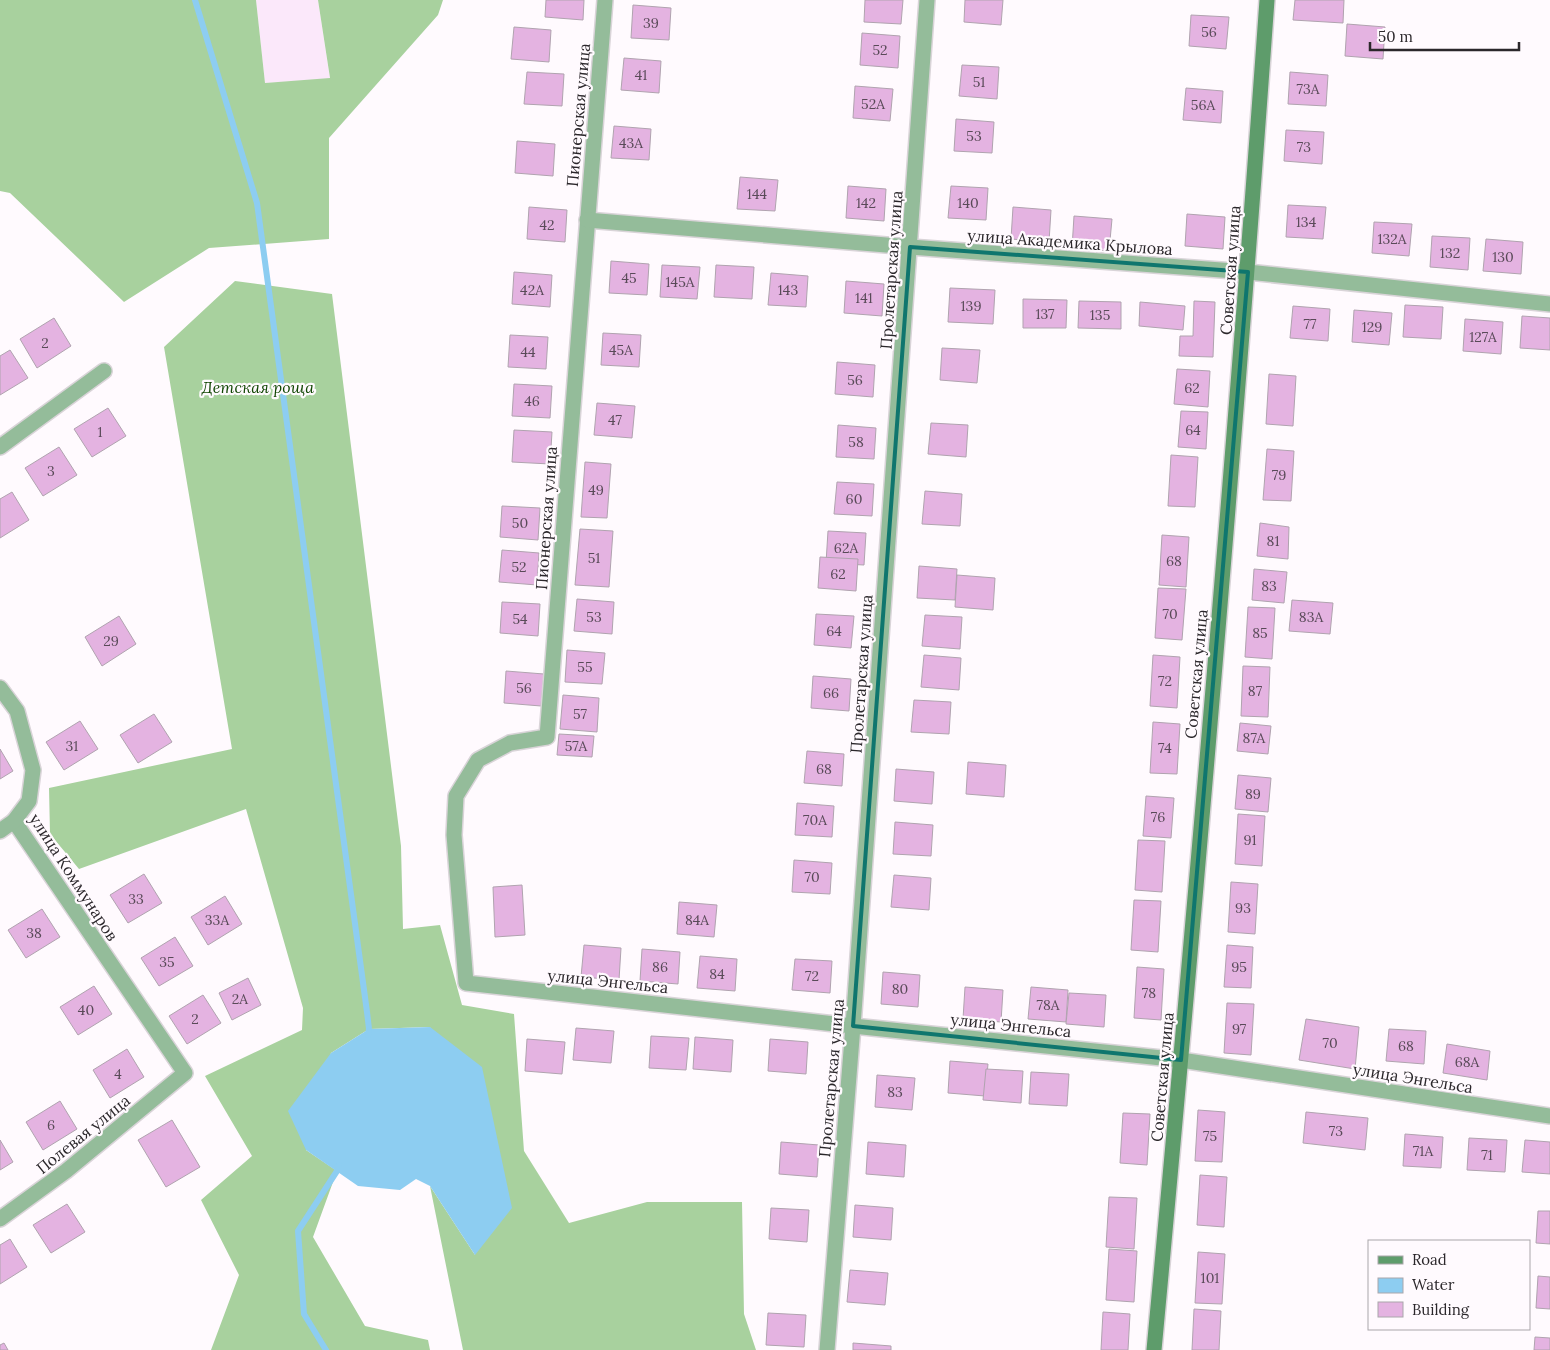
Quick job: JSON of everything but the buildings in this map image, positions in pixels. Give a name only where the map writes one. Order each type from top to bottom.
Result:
[{"type":"street","name":"Пионерская улица","points":[[466,983],[454,835],[456,796],[478,760],[510,743],[547,737],[605,0]]},
{"type":"street","name":"Пролетарская улица","points":[[827,1350],[853,1026],[928,0]]},
{"type":"street","name":"Советская улица","points":[[1154,1350],[1182,1060],[1248,272],[1268,0]]},
{"type":"street","name":"улица Академика Крылова","points":[[587,220],[910,248],[1248,272],[1550,304]]},
{"type":"street","points":[[0,447],[104,371]]},
{"type":"street","name":"улица Коммунаров","points":[[0,688],[17,711],[33,770],[29,801],[14,821],[185,1073]]},
{"type":"street","points":[[0,831],[14,821]]},
{"type":"street","name":"улица Энгельса","points":[[466,983],[1182,1060],[1550,1116]]},
{"type":"street","name":"Полевая улица","points":[[0,1218],[66,1172],[185,1073]]},
{"type":"highlighted area","points":[[910,247],[1248,272],[1181,1060],[853,1026]]},
{"type":"shaded area","points":[[256,0],[318,0],[330,79],[265,83]]},
{"type":"green space","points":[[0,0],[256,0],[265,83],[330,78],[318,0],[443,0],[438,15],[329,138],[329,239],[209,248],[124,302],[10,193],[0,191]]},
{"type":"green space","name":"Детская роща","points":[[235,281],[332,294],[401,846],[403,929],[440,925],[462,1005],[514,1014],[524,1151],[569,1223],[647,1202],[742,1202],[744,1314],[756,1350],[463,1350],[430,1186],[475,1255],[430,1027],[369,1029],[331,1053],[306,1150],[337,1171],[313,1237],[365,1326],[428,1340],[430,1350],[211,1350],[239,1275],[201,1200],[252,1156],[205,1076],[302,1030],[303,1008],[246,809],[79,869],[50,834],[49,788],[232,749],[164,347]]},
{"type":"water","points":[[430,1027],[482,1067],[512,1208],[475,1255],[430,1186],[416,1179],[400,1190],[358,1186],[306,1150],[288,1111],[331,1053],[369,1029]]},
{"type":"waterway","points":[[195,0],[257,203],[367,1012],[368,1035]]},
{"type":"waterway","points":[[326,1350],[304,1314],[298,1231],[339,1165]]}]
